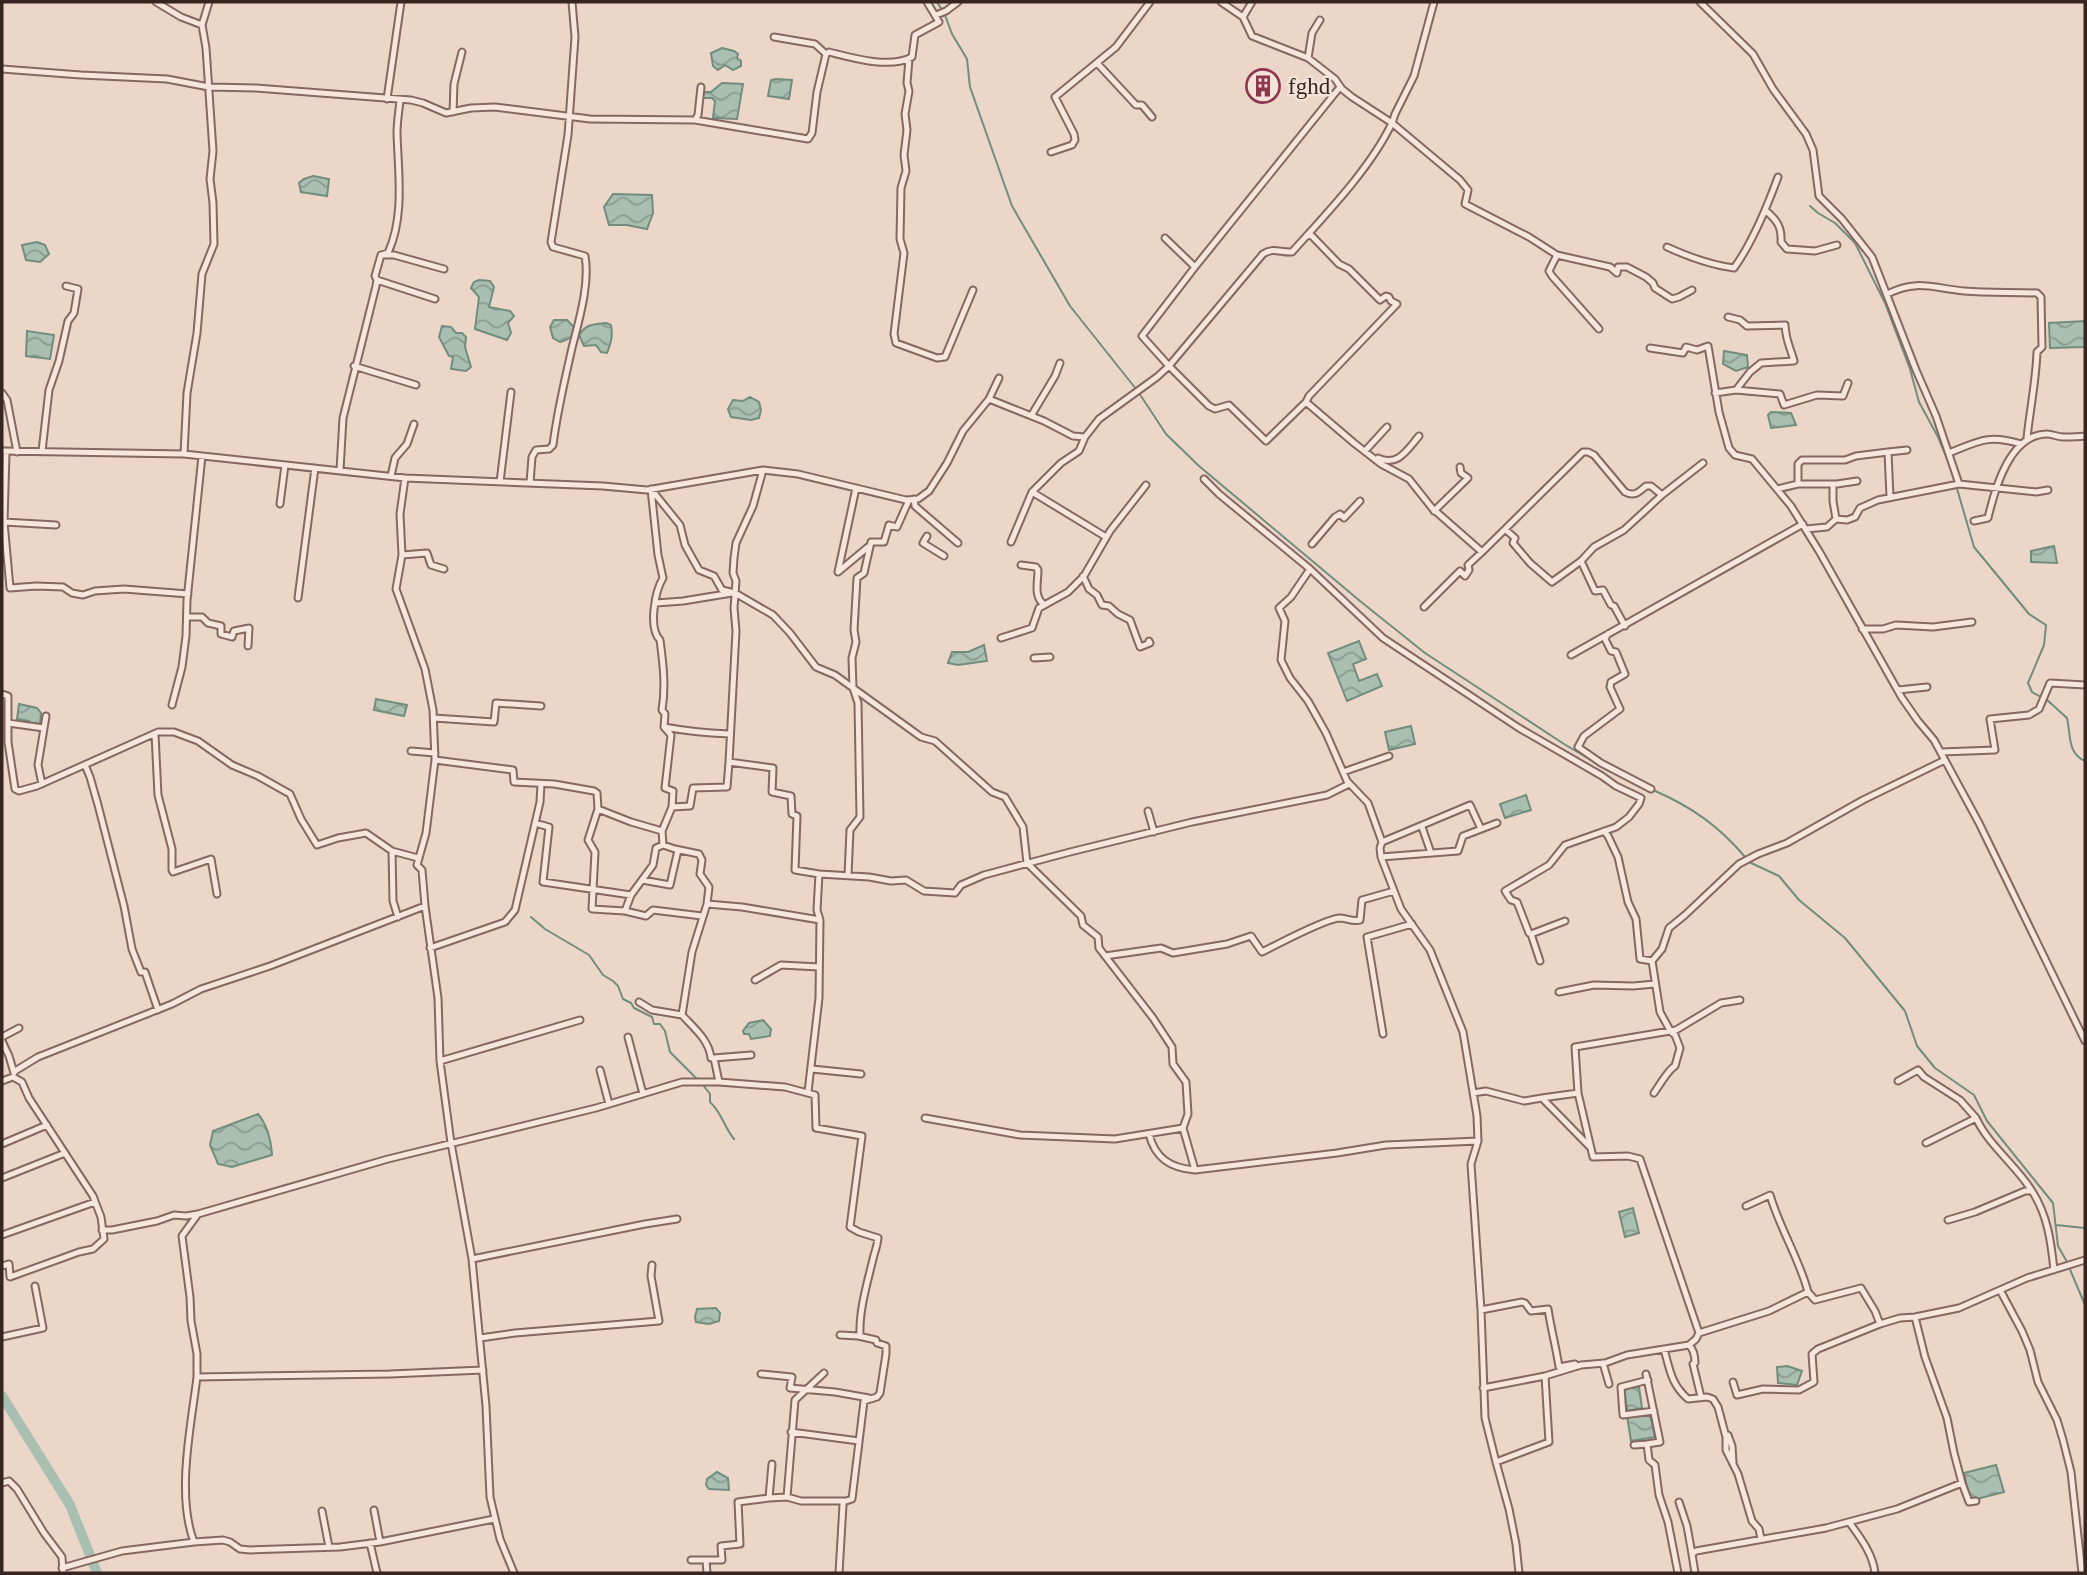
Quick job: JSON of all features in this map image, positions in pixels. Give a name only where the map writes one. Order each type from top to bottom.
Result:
[{"type":"street","points":[[156,2],[181,17],[202,25]]},
{"type":"street","points":[[184,454],[187,393],[197,333],[202,274],[214,244],[210,179],[213,151],[202,25],[209,2]]},
{"type":"street","points":[[387,99],[401,2]]},
{"type":"street","points":[[530,483],[532,457],[536,450],[549,449],[553,445],[567,369],[582,309],[585,276],[584,256],[553,247],[551,242],[568,135],[575,37],[572,2]]},
{"type":"street","points":[[826,54],[829,52],[889,64],[909,59],[912,57],[915,35],[939,22],[927,2]]},
{"type":"street","points":[[936,15],[958,2]]},
{"type":"street","points":[[1051,152],[1072,145],[1075,140],[1055,97],[1116,47],[1150,2]]},
{"type":"street","points":[[1221,2],[1243,17],[1252,36],[1308,58],[1335,79],[1352,97],[1392,123],[1460,180],[1468,190],[1465,204],[1529,237],[1557,255],[1609,267],[1617,273],[1618,267],[1627,267],[1646,277],[1655,288],[1672,299],[1692,290]]},
{"type":"street","points":[[1243,17],[1252,2]]},
{"type":"street","points":[[1011,542],[1032,492],[1061,463],[1079,452],[1085,438],[1099,419],[1169,366],[1263,254],[1273,250],[1292,252],[1367,164],[1383,143],[1414,76],[1434,2]]},
{"type":"street","points":[[1700,2],[1753,54],[1782,104],[1806,134],[1814,150],[1819,196],[1842,219],[1872,257],[1959,484]]},
{"type":"street","points":[[1308,58],[1312,33],[1320,20]]},
{"type":"street","points":[[774,37],[815,44],[826,54]]},
{"type":"street","points":[[453,112],[454,84],[462,52]]},
{"type":"street","points":[[2,69],[167,79],[209,86],[400,100],[423,103],[446,113],[495,107],[569,117],[637,121],[695,120],[808,139],[812,133],[817,92],[826,54]]},
{"type":"street","points":[[909,59],[909,90],[905,114],[906,172],[901,188],[901,239],[904,253],[894,334],[896,343],[937,358],[945,357],[973,290]]},
{"type":"street","points":[[1097,63],[1136,105],[1142,105],[1152,117]]},
{"type":"street","points":[[1307,236],[1311,235],[1380,300],[1385,296],[1397,304],[1266,441],[1229,405],[1215,409],[1209,406],[1142,336],[1340,86]]},
{"type":"street","points":[[695,120],[701,87]]},
{"type":"street","points":[[380,255],[388,253],[396,221],[399,194],[397,129],[400,100]]},
{"type":"street","points":[[1667,247],[1696,260],[1734,268],[1765,210],[1778,177]]},
{"type":"street","points":[[1765,210],[1776,219],[1782,230],[1781,243],[1787,249],[1815,251],[1837,245]]},
{"type":"street","points":[[1165,238],[1195,267]]},
{"type":"street","points":[[380,255],[394,255],[444,269]]},
{"type":"street","points":[[340,470],[343,418],[377,280],[375,276],[380,255]]},
{"type":"street","points":[[1557,255],[1549,271],[1599,329]]},
{"type":"street","points":[[377,280],[435,299]]},
{"type":"street","points":[[1887,294],[1903,286],[1923,284],[1965,291],[2037,293],[2042,297],[2042,347],[2037,352],[2037,373],[2027,438]]},
{"type":"street","points":[[42,451],[49,390],[60,361],[68,321],[74,313],[78,289],[66,286]]},
{"type":"street","points":[[1728,317],[1740,320],[1747,326],[1785,325],[1786,343],[1794,361],[1761,363],[1736,390]]},
{"type":"street","points":[[1650,348],[1683,353],[1686,347],[1697,349],[1708,346],[1715,393],[1729,448],[1735,455],[1752,459],[1804,526],[1898,690],[1934,740],[2033,930],[2085,1041]]},
{"type":"street","points":[[1031,416],[1060,363]]},
{"type":"street","points":[[354,366],[416,384]]},
{"type":"street","points":[[188,594],[124,589],[95,591],[83,595],[72,593],[63,587],[10,588],[4,522],[4,452],[184,454],[405,478],[651,489],[763,470],[798,474],[911,500],[923,497],[929,491],[963,431],[989,399],[999,378]]},
{"type":"street","points":[[1715,393],[1736,390],[1780,394],[1784,405],[1816,395],[1843,396],[1848,383]]},
{"type":"street","points":[[500,482],[511,392]]},
{"type":"street","points":[[2,393],[7,400],[17,452]]},
{"type":"street","points":[[989,399],[1073,436],[1085,438]]},
{"type":"street","points":[[1306,402],[1374,458],[1409,479],[1434,511],[1482,552]]},
{"type":"street","points":[[391,476],[395,458],[407,444],[414,424]]},
{"type":"street","points":[[1365,451],[1387,427]]},
{"type":"street","points":[[1975,521],[1988,518],[2015,449],[2027,438],[2046,434],[2061,437],[2085,436]]},
{"type":"street","points":[[1374,458],[1396,460],[1419,436]]},
{"type":"street","points":[[1949,453],[1984,439],[2004,439],[2021,444]]},
{"type":"street","points":[[1798,484],[1798,464],[1802,460],[1845,460],[1856,456],[1907,450]]},
{"type":"street","points":[[1888,452],[1890,497]]},
{"type":"street","points":[[1424,607],[1460,571],[1465,576],[1469,570],[1468,565],[1583,453],[1594,455],[1625,492],[1635,495],[1646,486],[1651,486],[1662,495]]},
{"type":"street","points":[[172,705],[181,667],[202,456]]},
{"type":"street","points":[[1506,530],[1515,538],[1513,542],[1530,563],[1552,582],[1581,561],[1594,547],[1624,530],[1662,495],[1703,463]]},
{"type":"street","points":[[280,504],[285,465]]},
{"type":"street","points":[[1434,511],[1468,478],[1461,473],[1460,467]]},
{"type":"street","points":[[298,598],[315,468]]},
{"type":"street","points":[[672,807],[690,806],[693,788],[727,787],[736,631],[736,581],[733,573],[736,543],[753,506],[763,470]]},
{"type":"street","points":[[405,478],[400,514],[402,555],[396,589],[425,669],[434,718],[435,757],[426,833],[417,865],[422,870],[438,998],[440,1061],[451,1143],[472,1259],[483,1370],[490,1497],[494,1518],[514,1573]]},
{"type":"street","points":[[1204,478],[1219,494],[1310,569],[1383,638],[1519,728],[1641,798],[1629,817],[1616,827],[1565,845],[1549,864],[1505,891],[1511,900],[1517,902],[1539,961]]},
{"type":"street","points":[[1777,489],[1798,484],[1857,481]]},
{"type":"street","points":[[1833,484],[1836,519]]},
{"type":"street","points":[[1001,638],[1032,628],[1039,608],[1068,592],[1083,576],[1106,537],[1146,485]]},
{"type":"street","points":[[1776,539],[1804,526],[1827,527],[1836,519],[1847,520],[1855,517],[1860,508],[1890,497],[1951,485],[2036,492],[2048,490]]},
{"type":"street","points":[[856,488],[838,572],[870,547]]},
{"type":"street","points":[[651,489],[680,524],[685,544],[699,570],[714,576],[722,590],[735,593],[773,615],[816,667],[835,675],[921,737],[935,741],[992,792],[1004,797],[1023,827],[1027,863],[1081,916],[1083,925],[1098,937],[1099,948],[1172,1047],[1173,1064],[1186,1082],[1188,1114],[1183,1128],[1195,1170]]},
{"type":"street","points":[[651,489],[663,578],[658,587],[653,625],[654,635],[660,640],[662,653],[664,727],[671,735],[665,788],[673,791],[672,807],[662,831],[663,845]]},
{"type":"street","points":[[1032,492],[1106,537]]},
{"type":"street","points":[[911,500],[958,542]]},
{"type":"street","points":[[848,875],[850,830],[860,817],[858,703],[853,688],[852,658],[856,642],[854,631],[857,578],[864,573],[870,542],[884,542],[889,525],[897,527],[904,507],[911,500]]},
{"type":"street","points":[[1312,544],[1335,517],[1340,514],[1345,518],[1360,501]]},
{"type":"street","points":[[4,522],[56,525]]},
{"type":"street","points":[[1571,655],[1804,526]]},
{"type":"street","points":[[927,536],[923,543],[944,556]]},
{"type":"street","points":[[402,555],[427,553],[431,565],[444,569]]},
{"type":"street","points":[[1581,561],[1595,591],[1603,590],[1625,626]]},
{"type":"street","points":[[1021,565],[1036,567],[1038,570],[1037,593],[1039,600],[1045,605]]},
{"type":"street","points":[[1310,569],[1291,597],[1279,608],[1285,621],[1281,660],[1326,733],[1349,784],[1368,803],[1382,842],[1381,857],[1401,909],[1430,950],[1463,1032],[1477,1116],[1478,1141],[1471,1164],[1485,1418],[1509,1509],[1519,1573]]},
{"type":"street","points":[[1083,576],[1089,589],[1097,595],[1102,605],[1132,622],[1140,647],[1150,643],[1149,641]]},
{"type":"street","points":[[656,603],[735,593]]},
{"type":"street","points":[[187,617],[202,617],[208,623],[221,626],[221,634],[232,636],[234,631],[249,628],[248,646]]},
{"type":"street","points":[[1862,629],[1883,629],[1896,625],[1933,627],[1972,622]]},
{"type":"street","points":[[1608,634],[1605,639],[1625,670],[1625,674],[1611,682],[1610,687],[1620,709],[1584,736],[1578,747],[1601,763],[1651,789]]},
{"type":"street","points":[[1034,658],[1050,657]]},
{"type":"street","points":[[1941,752],[1995,750],[1990,719],[2029,715],[2039,709],[2050,683],[2085,685]]},
{"type":"street","points":[[1898,690],[1927,687]]},
{"type":"street","points":[[2,694],[8,696],[11,768],[15,789],[19,791],[41,784],[158,732],[174,732],[198,741],[232,765],[290,794],[317,845],[366,833],[393,851],[418,858]]},
{"type":"street","points":[[434,718],[494,722],[496,703],[541,706]]},
{"type":"street","points":[[41,784],[38,765],[46,716]]},
{"type":"street","points":[[8,723],[44,728]]},
{"type":"street","points":[[664,727],[729,734]]},
{"type":"street","points":[[155,734],[158,795],[172,849],[172,870],[173,872],[211,859],[217,894]]},
{"type":"street","points":[[411,751],[513,770],[514,782],[554,784],[594,791],[597,793],[598,809],[589,840],[595,852],[592,909],[625,911],[646,916],[653,910],[702,916]]},
{"type":"street","points":[[1343,772],[1389,756]]},
{"type":"street","points":[[1654,1093],[1659,1083],[1664,1081],[1675,1066],[1680,1051],[1675,1035],[1660,1012],[1652,961],[1661,949],[1669,928],[1739,864],[1787,843],[1863,800],[1945,760]]},
{"type":"street","points":[[729,762],[773,768],[772,792],[791,796],[792,814],[797,816],[795,870],[891,881],[906,880],[925,891],[955,893],[961,885],[973,880],[1027,863],[1327,794],[1349,784]]},
{"type":"street","points":[[85,765],[124,906],[132,949],[141,972],[145,972],[158,1010]]},
{"type":"street","points":[[2,768],[11,768]]},
{"type":"street","points":[[430,948],[505,922],[515,910],[540,802],[541,784]]},
{"type":"street","points":[[1382,842],[1470,805],[1481,829]]},
{"type":"street","points":[[598,809],[662,831]]},
{"type":"street","points":[[1148,811],[1154,832]]},
{"type":"street","points":[[535,823],[550,829],[543,882],[631,895]]},
{"type":"street","points":[[1381,857],[1458,852],[1463,836],[1497,824]]},
{"type":"street","points":[[1422,827],[1431,853]]},
{"type":"street","points":[[1604,831],[1618,857],[1636,919],[1640,959],[1652,961]]},
{"type":"street","points":[[625,911],[631,895],[653,865],[656,848],[663,845],[701,856],[700,874],[709,887],[707,904],[692,952],[682,1015]]},
{"type":"street","points":[[642,880],[670,885],[678,850]]},
{"type":"street","points":[[393,851],[393,901],[398,917]]},
{"type":"street","points":[[808,1092],[818,1014],[819,874]]},
{"type":"street","points":[[1105,956],[1161,948],[1173,953],[1227,944],[1251,936],[1262,952],[1339,918],[1360,920],[1362,900],[1394,891]]},
{"type":"street","points":[[707,904],[793,914],[820,920]]},
{"type":"street","points":[[2,1081],[38,1057],[158,1010],[201,989],[261,970],[425,906]]},
{"type":"street","points":[[1531,934],[1565,921]]},
{"type":"street","points":[[1383,1034],[1367,937],[1412,924]]},
{"type":"street","points":[[755,980],[781,965],[819,967]]},
{"type":"street","points":[[1559,992],[1594,985],[1655,984]]},
{"type":"street","points":[[1483,1388],[1545,1376],[1577,1366],[1603,1363],[1627,1355],[1689,1345],[1696,1339],[1699,1333],[1640,1159],[1628,1156],[1593,1157],[1578,1093],[1575,1047],[1671,1032],[1682,1028],[1720,1003],[1740,1000]]},
{"type":"street","points":[[639,1003],[652,1010],[682,1015],[710,1047],[719,1082]]},
{"type":"street","points":[[440,1061],[580,1020]]},
{"type":"street","points":[[2,1266],[9,1264],[10,1277],[93,1249],[104,1239],[101,1217],[95,1202],[29,1098],[22,1082],[14,1074],[2,1039],[19,1028]]},
{"type":"street","points":[[628,1037],[643,1094]]},
{"type":"street","points":[[714,1058],[751,1055]]},
{"type":"street","points":[[812,1069],[861,1074]]},
{"type":"street","points":[[600,1070],[609,1104]]},
{"type":"street","points":[[1898,1081],[1918,1070],[1924,1077],[1960,1100],[1976,1118],[1989,1140],[2032,1191],[2044,1214],[2054,1270]]},
{"type":"street","points":[[102,1230],[157,1221],[174,1215],[198,1214],[388,1159],[609,1104],[682,1082],[785,1087],[815,1095],[816,1129],[862,1136],[850,1227],[878,1238],[878,1248],[861,1309],[858,1336]]},
{"type":"street","points":[[1473,1093],[1486,1091],[1524,1101],[1578,1093]]},
{"type":"street","points":[[1542,1098],[1590,1147]]},
{"type":"street","points":[[925,1118],[1020,1135],[1115,1139],[1183,1128]]},
{"type":"street","points":[[1926,1143],[1976,1118]]},
{"type":"street","points":[[2,1144],[47,1125]]},
{"type":"street","points":[[1149,1133],[1156,1153],[1171,1164],[1195,1170],[1386,1145],[1478,1141]]},
{"type":"street","points":[[2,1178],[65,1153]]},
{"type":"street","points":[[1948,1220],[2025,1191],[2032,1191]]},
{"type":"street","points":[[1745,1206],[1770,1195],[1777,1217],[1796,1255],[1808,1292],[1815,1300],[1861,1288],[1880,1324]]},
{"type":"street","points":[[2,1235],[95,1202]]},
{"type":"street","points":[[194,1542],[187,1513],[187,1482],[197,1354],[182,1236],[198,1214]]},
{"type":"street","points":[[472,1259],[677,1219]]},
{"type":"street","points":[[1733,1382],[1737,1395],[1763,1389],[1799,1390],[1814,1382],[1812,1354],[1818,1349],[1899,1318],[1959,1308],[2000,1290],[2085,1260]]},
{"type":"street","points":[[480,1338],[659,1321],[651,1276],[652,1265]]},
{"type":"street","points":[[2,1337],[43,1328],[35,1286]]},
{"type":"street","points":[[2000,1290],[2030,1350],[2038,1382],[2057,1420],[2063,1440],[2071,1472],[2082,1551],[2082,1573]]},
{"type":"street","points":[[1699,1333],[1769,1311],[1808,1292]]},
{"type":"street","points":[[1481,1310],[1522,1302],[1531,1311],[1548,1309],[1559,1367],[1581,1363],[1577,1366]]},
{"type":"street","points":[[1915,1317],[1922,1348],[1947,1418],[1962,1483],[1969,1502],[1976,1501]]},
{"type":"street","points":[[839,1573],[843,1502],[852,1499],[864,1402],[880,1394],[886,1346],[876,1340],[840,1335]]},
{"type":"street","points":[[1689,1345],[1695,1356],[1693,1364],[1701,1397]]},
{"type":"street","points":[[1664,1349],[1673,1383],[1688,1399],[1713,1399],[1718,1407],[1725,1430],[1726,1450],[1738,1474],[1752,1521],[1759,1529],[1761,1539]]},
{"type":"street","points":[[1603,1363],[1609,1384]]},
{"type":"street","points":[[197,1377],[483,1370]]},
{"type":"street","points":[[787,1497],[795,1400],[824,1373]]},
{"type":"street","points":[[761,1374],[792,1377],[790,1388],[872,1399]]},
{"type":"street","points":[[1496,1462],[1549,1442],[1545,1376]]},
{"type":"street","points":[[1634,1445],[1660,1441],[1654,1411],[1647,1377],[1621,1387],[1623,1415],[1654,1411]]},
{"type":"street","points":[[791,1432],[859,1441]]},
{"type":"street","points":[[1647,1444],[1649,1460],[1655,1465],[1659,1495],[1668,1522],[1678,1573]]},
{"type":"street","points":[[769,1498],[772,1464]]},
{"type":"street","points":[[2,1483],[9,1481],[17,1489],[62,1557],[63,1571],[94,1558],[122,1551],[194,1542],[230,1542],[240,1549],[250,1550],[329,1547],[380,1542],[494,1518]]},
{"type":"street","points":[[1692,1554],[1696,1551],[1849,1522],[1896,1509],[1962,1483]]},
{"type":"street","points":[[691,1560],[722,1560],[721,1546],[740,1544],[738,1502],[787,1497],[847,1501]]},
{"type":"street","points":[[1679,1502],[1687,1526],[1695,1573]]},
{"type":"street","points":[[373,1510],[380,1542]]},
{"type":"street","points":[[322,1511],[329,1547]]},
{"type":"street","points":[[1849,1522],[1874,1560],[1875,1573]]},
{"type":"street","points":[[370,1543],[377,1573]]},
{"type":"street","points":[[706,1560],[707,1573]]},
{"type":"water","points":[[722,48],[738,54],[741,66],[733,70],[725,65],[718,70],[713,66],[711,53]]},
{"type":"water","points":[[771,80],[792,80],[789,99],[768,96]]},
{"type":"water","points":[[722,83],[743,84],[737,119],[713,118],[715,101],[712,98],[702,98],[703,92],[711,92]]},
{"type":"water","points":[[313,176],[329,179],[327,196],[301,192],[299,183]]},
{"type":"water","points":[[613,194],[652,195],[653,213],[647,229],[609,225],[604,207]]},
{"type":"water","points":[[37,242],[45,245],[49,254],[40,262],[26,260],[22,245]]},
{"type":"water","points":[[490,281],[494,287],[489,307],[510,311],[514,316],[508,323],[511,333],[507,340],[475,329],[479,297],[471,288],[474,282]]},
{"type":"water","points":[[554,320],[567,320],[574,327],[570,337],[560,342],[553,338],[550,327]]},
{"type":"water","points":[[2085,321],[2085,347],[2050,348],[2049,323]]},
{"type":"water","points":[[591,325],[611,325],[612,333],[607,353],[601,352],[596,345],[584,346],[579,335],[582,331]]},
{"type":"water","points":[[442,326],[451,327],[456,333],[462,333],[466,337],[465,347],[471,367],[466,371],[451,369],[453,357],[449,356],[439,337]]},
{"type":"water","points":[[27,331],[54,335],[50,359],[26,356]]},
{"type":"water","points":[[1724,351],[1747,355],[1748,367],[1736,371],[1723,364]]},
{"type":"water","points":[[750,397],[759,402],[759,418],[751,420],[731,417],[728,409],[733,400],[743,401]]},
{"type":"water","points":[[1771,412],[1791,413],[1796,425],[1771,428],[1768,415]]},
{"type":"water","points":[[2054,546],[2057,563],[2031,562],[2031,551]]},
{"type":"water","points":[[1359,641],[1366,659],[1353,664],[1359,681],[1377,674],[1382,686],[1347,701],[1328,653]]},
{"type":"water","points":[[984,645],[987,661],[958,665],[948,663],[952,652],[968,652]]},
{"type":"water","points":[[376,699],[407,705],[404,716],[374,710]]},
{"type":"water","points":[[19,704],[37,708],[41,713],[40,724],[32,725],[29,721],[17,719]]},
{"type":"water","points":[[1411,726],[1415,744],[1389,750],[1385,732]]},
{"type":"water","points":[[1526,795],[1531,810],[1505,818],[1500,804]]},
{"type":"water","points":[[763,1020],[771,1029],[770,1036],[751,1039],[749,1034],[744,1034],[743,1031],[749,1023]]},
{"type":"water","points":[[258,1114],[268,1133],[272,1155],[232,1167],[218,1164],[210,1145],[213,1131]]},
{"type":"water","points":[[1633,1208],[1639,1233],[1625,1237],[1619,1212]]},
{"type":"water","points":[[716,1308],[720,1313],[719,1321],[709,1324],[696,1322],[697,1309]]},
{"type":"water","points":[[1787,1366],[1802,1371],[1797,1385],[1778,1383],[1777,1367]]},
{"type":"water","points":[[1639,1387],[1642,1408],[1627,1411],[1624,1389]]},
{"type":"water","points":[[1650,1415],[1655,1437],[1631,1441],[1627,1416]]},
{"type":"water","points":[[1996,1465],[2004,1492],[1973,1500],[1969,1497],[1964,1473]]},
{"type":"water","points":[[717,1472],[728,1478],[729,1490],[709,1489],[706,1485],[707,1479]]},
{"type":"waterway","points":[[937,2],[942,10]]},
{"type":"waterway","points":[[945,15],[952,34],[967,59],[970,87],[1012,206],[1070,306],[1136,389]]},
{"type":"waterway","points":[[1810,206],[1835,223],[1855,243],[1885,303],[1910,369],[1919,402],[1951,468],[1974,547],[2029,614],[2046,625],[2044,645],[2028,683],[2032,692],[2041,697]]},
{"type":"waterway","points":[[1139,393],[1166,434],[1199,466],[1360,601],[1425,653],[1591,760]]},
{"type":"waterway","points":[[2046,699],[2067,718],[2072,748],[2079,758],[2085,761]]},
{"type":"waterway","points":[[1653,790],[1704,818],[1726,836],[1746,858]]},
{"type":"waterway","points":[[1749,862],[1779,876],[1799,900],[1845,938],[1905,1011],[1917,1046],[1935,1068],[1974,1095],[1987,1121],[2053,1203],[2058,1246],[2067,1262]]},
{"type":"waterway","points":[[531,917],[545,929],[589,955],[603,975],[618,986],[623,999],[652,1017],[654,1024],[660,1024],[665,1031],[670,1052],[699,1081]]},
{"type":"waterway","points":[[703,1085],[710,1094],[710,1102],[734,1139]]},
{"type":"waterway","points":[[2056,1225],[2085,1228]]},
{"type":"waterway","points":[[2069,1267],[2085,1305]]},
{"type":"waterway","points":[[2,1396],[70,1505],[97,1573]]},
{"type":"place","name":"fghd","points":[[1263,86]]}]
